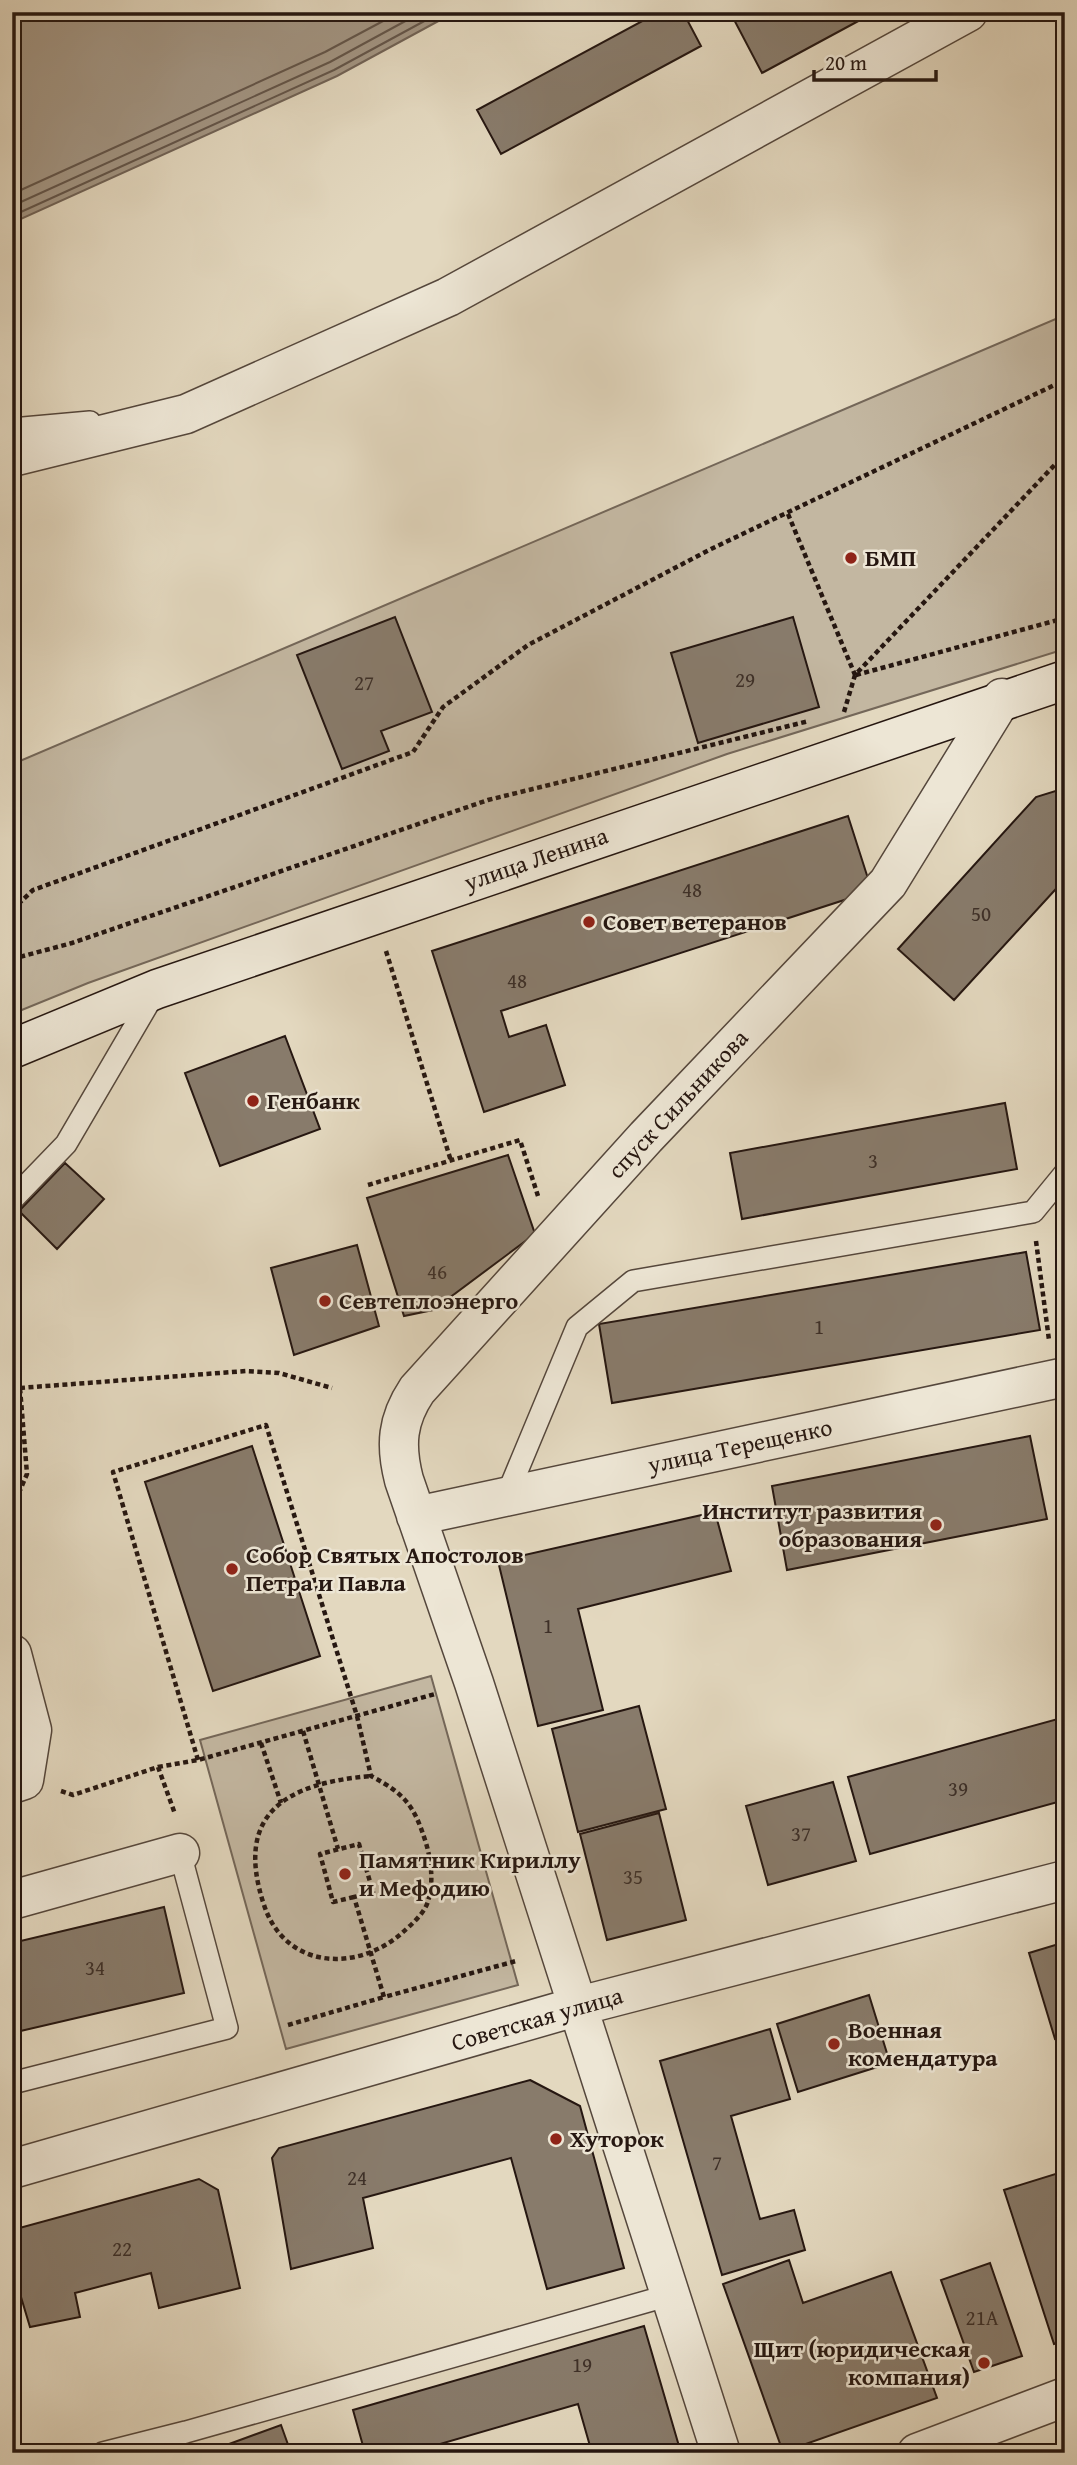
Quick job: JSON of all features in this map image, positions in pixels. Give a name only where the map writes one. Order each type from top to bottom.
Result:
[{"type":"street","points":[[12,457],[186,414],[448,297],[968,12]]},
{"type":"street","name":"улица Ленина","points":[[12,1049],[157,989],[1002,698],[1065,680]]},
{"type":"street","name":"спуск Сильникова","points":[[721,2453],[474,1683],[416,1516],[399,1462],[397,1439],[405,1408],[417,1390],[646,1137],[888,883],[1002,698]]},
{"type":"street","name":"улица Терещенко","points":[[416,1516],[1060,1378]]},
{"type":"street","points":[[12,1654],[32,1730],[24,1780],[12,1784]]},
{"type":"street","points":[[12,1900],[178,1836]]},
{"type":"street","name":"Советская улица","points":[[12,2169],[579,2006],[1065,1880]]},
{"type":"street","points":[[917,2453],[1065,2397]]},
{"type":"lane","points":[[12,429],[186,414]]},
{"type":"lane","points":[[12,1200],[66,1144],[157,989]]},
{"type":"lane","points":[[508,1495],[578,1327],[633,1281],[1033,1212],[1065,1173]]},
{"type":"lane","points":[[12,2083],[227,2028],[178,1836]]},
{"type":"lane","points":[[103,2453],[670,2295]]},
{"type":"path","points":[[12,909],[33,890],[413,752],[443,707],[528,645],[711,548],[788,514],[1065,380]]},
{"type":"path","points":[[832,715],[845,712],[855,676],[1065,453]]},
{"type":"path","points":[[788,514],[855,676]]},
{"type":"path","points":[[855,676],[1065,618]]},
{"type":"path","points":[[12,959],[72,943],[488,800],[819,719]]},
{"type":"path","points":[[386,951],[451,1161]]},
{"type":"path","points":[[368,1185],[520,1140],[552,1240]]},
{"type":"path","points":[[1033,1212],[1060,1378]]},
{"type":"path","points":[[20,1388],[246,1371],[279,1373],[332,1388]]},
{"type":"path","points":[[12,1373],[20,1388],[27,1474],[12,1509]]},
{"type":"path","points":[[198,1760],[113,1472],[265,1425],[357,1716],[371,1776]]},
{"type":"path","points":[[73,1795],[158,1767],[198,1760],[474,1683]]},
{"type":"path","points":[[303,1731],[338,1849]]},
{"type":"path","points":[[261,1743],[281,1803]]},
{"type":"path","points":[[158,1767],[178,1836]]},
{"type":"path","points":[[371,1776],[399,1791],[419,1820],[432,1861],[428,1902],[412,1925],[387,1946],[353,1958],[320,1960],[288,1944],[268,1918],[256,1881],[256,1848],[268,1813],[296,1791],[319,1784],[332,1779],[371,1776]]},
{"type":"path","points":[[359,1844],[373,1892],[354,1897],[333,1902],[320,1854],[359,1844]]},
{"type":"path","points":[[354,1897],[384,1997]]},
{"type":"path","points":[[288,2025],[516,1961]]},
{"type":"shaded area","points":[[1065,315],[1065,649],[727,754],[88,983],[12,1014],[13,764]]},
{"type":"shaded area","points":[[431,1676],[518,1985],[286,2049],[200,1740]]},
{"type":"water","points":[[12,12],[455,12],[337,76],[12,223]]},
{"type":"building","points":[[659,12],[683,12],[701,46],[501,154],[477,110]]},
{"type":"building","points":[[730,12],[875,12],[762,73]]},
{"type":"building","points":[[395,617],[432,712],[381,731],[389,751],[342,769],[297,655]]},
{"type":"building","points":[[793,617],[819,707],[698,743],[671,653]]},
{"type":"building","points":[[1065,788],[1065,879],[954,1000],[898,949],[1036,797]]},
{"type":"building","points":[[848,816],[872,891],[501,1011],[509,1037],[546,1025],[565,1085],[484,1112],[432,951]]},
{"type":"building","points":[[285,1036],[320,1129],[220,1166],[185,1073]]},
{"type":"building","points":[[1005,1103],[1017,1169],[742,1219],[730,1153]]},
{"type":"building","points":[[508,1155],[535,1234],[433,1310],[404,1316],[367,1198]]},
{"type":"building","points":[[65,1163],[104,1199],[57,1249],[19,1211]]},
{"type":"building","points":[[357,1245],[379,1326],[294,1355],[271,1268]]},
{"type":"building","points":[[1026,1252],[1040,1330],[612,1403],[599,1324]]},
{"type":"building","points":[[1030,1436],[1047,1519],[787,1570],[772,1486]]},
{"type":"building","name":"Собор Святых Апостолов Петра и Павла","points":[[252,1446],[320,1656],[213,1691],[145,1482]]},
{"type":"building","points":[[715,1512],[731,1571],[578,1609],[603,1710],[538,1726],[498,1561]]},
{"type":"building","points":[[639,1706],[666,1809],[578,1832],[552,1729]]},
{"type":"building","points":[[1065,1717],[1065,1800],[870,1854],[848,1777]]},
{"type":"building","points":[[833,1782],[856,1861],[768,1885],[746,1806]]},
{"type":"building","points":[[659,1813],[686,1920],[607,1940],[580,1834]]},
{"type":"building","points":[[164,1907],[184,1993],[12,2033],[12,1943]]},
{"type":"building","points":[[1065,1942],[1065,2036],[1055,2039],[1029,1953]]},
{"type":"building","points":[[869,1995],[890,2063],[798,2092],[777,2024]]},
{"type":"building","points":[[770,2029],[790,2099],[731,2116],[760,2219],[794,2210],[805,2250],[722,2275],[660,2061]]},
{"type":"building","points":[[530,2080],[580,2106],[624,2268],[547,2289],[511,2158],[363,2198],[373,2248],[291,2269],[272,2158],[279,2148]]},
{"type":"building","points":[[1065,2171],[1065,2341],[1054,2344],[1004,2190]]},
{"type":"building","points":[[199,2179],[218,2190],[240,2288],[159,2308],[151,2273],[75,2293],[80,2317],[30,2327],[12,2267],[12,2230]]},
{"type":"building","points":[[789,2260],[803,2303],[891,2272],[937,2398],[783,2452],[723,2284]]},
{"type":"building","points":[[990,2263],[1022,2356],[974,2372],[941,2280]]},
{"type":"building","points":[[644,2326],[681,2453],[592,2453],[578,2404],[409,2453],[365,2453],[353,2410]]},
{"type":"building","points":[[281,2425],[291,2453],[210,2453],[210,2451]]},
{"type":"building","points":[[528,2445],[531,2453],[507,2453]]},
{"type":"place","name":"БМП","points":[[851,558]]},
{"type":"place","name":"Совет ветеранов","points":[[589,922]]},
{"type":"place","name":"Генбанк","points":[[253,1101]]},
{"type":"place","name":"Севтеплоэнерго","points":[[325,1301]]},
{"type":"place","name":"Институт развития образования","points":[[936,1525]]},
{"type":"place","name":"Собор Святых Апостолов Петра и Павла","points":[[232,1569]]},
{"type":"place","name":"Памятник Кириллу и Мефодию","points":[[345,1874]]},
{"type":"place","name":"Военная комендатура","points":[[834,2044]]},
{"type":"place","name":"Хуторок","points":[[556,2139]]},
{"type":"place","name":"Щит (юридическая компания)","points":[[984,2363]]}]
